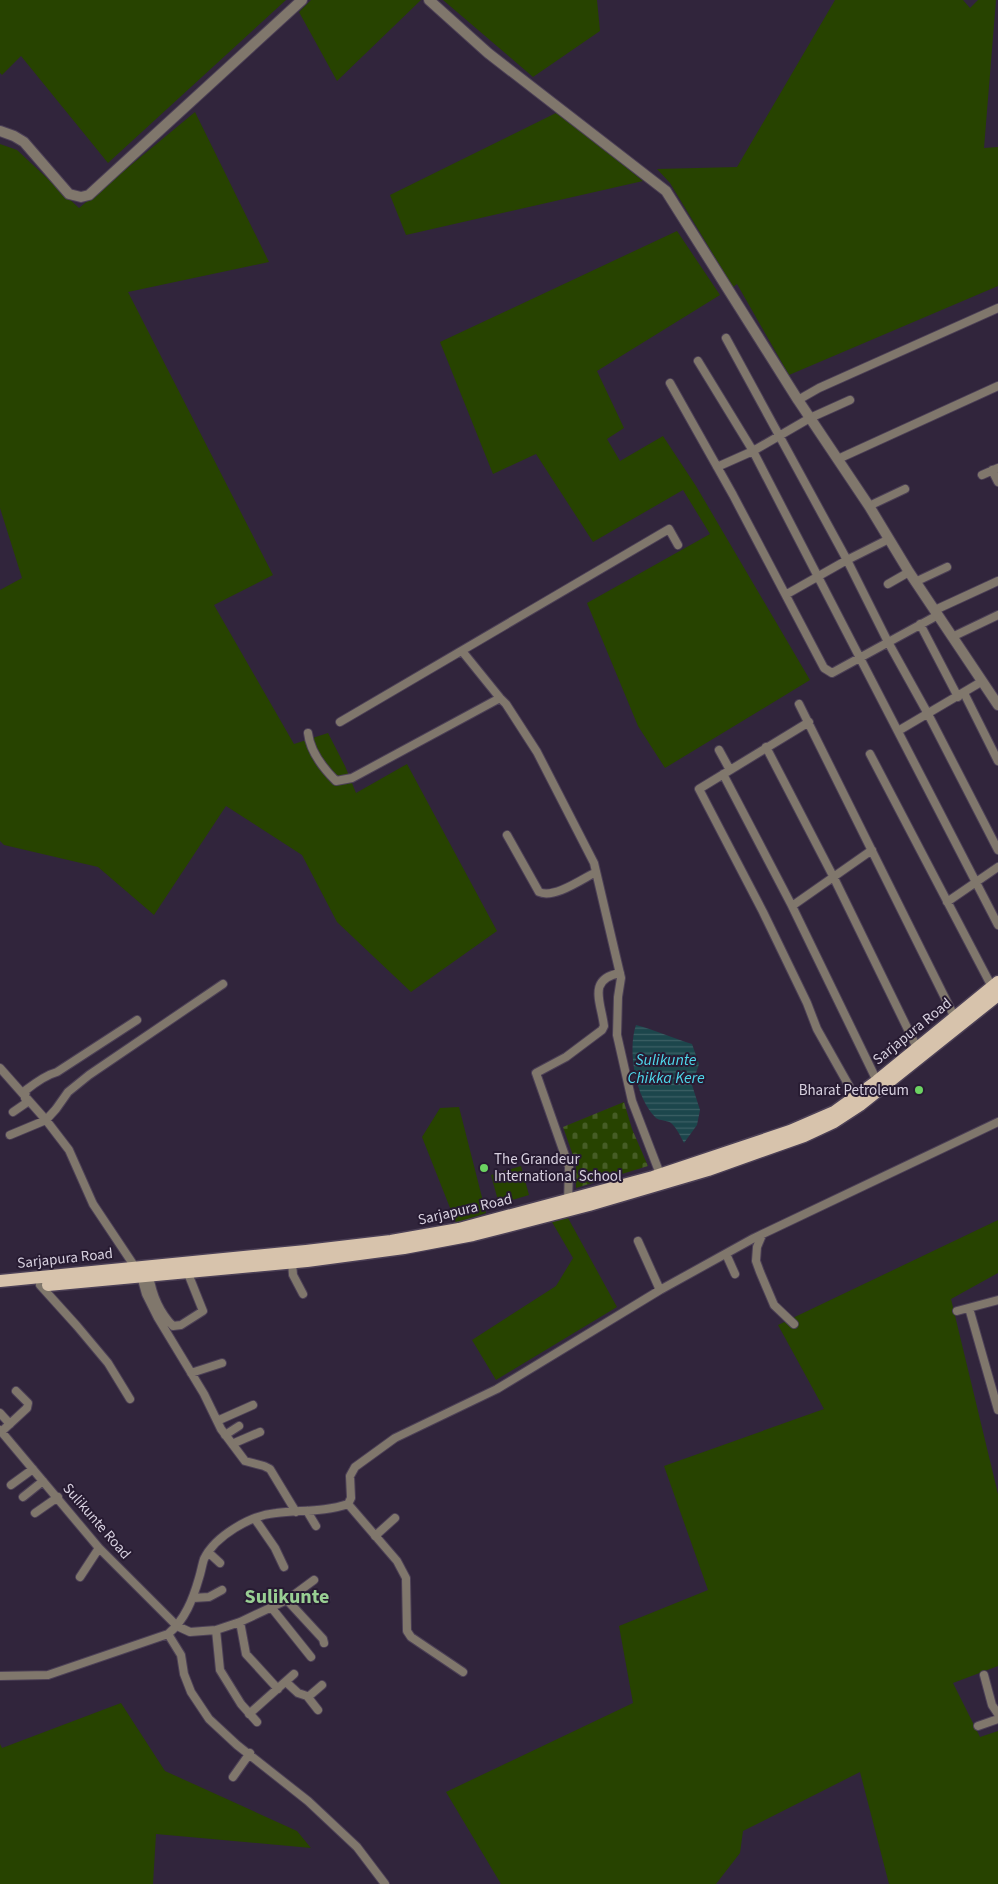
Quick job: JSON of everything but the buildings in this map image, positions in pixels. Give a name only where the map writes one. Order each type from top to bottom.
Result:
[{"type":"main road","name":"Sarjapura Road","points":[[0,1289],[391,1241],[459,1229],[568,1205],[708,1170],[804,1136],[834,1122],[877,1081],[919,1052],[955,1018],[996,988]]},
{"type":"main road","name":"Sarjapura Road","points":[[0,1281],[187,1271],[292,1262],[404,1248],[466,1237],[790,1132],[834,1112],[857,1101],[996,988]]},
{"type":"street","points":[[0,131],[24,142],[69,194],[81,197],[89,195],[302,0]]},
{"type":"street","points":[[429,0],[488,52],[666,191],[798,400],[869,506],[915,582],[998,705]]},
{"type":"street","points":[[798,400],[820,388],[998,308]]},
{"type":"street","points":[[726,338],[847,560],[888,642],[928,714],[998,850]]},
{"type":"street","points":[[698,361],[753,451],[998,925]]},
{"type":"street","points":[[670,382],[787,594],[824,668],[828,672],[832,672],[888,642],[920,624],[936,612],[998,581]]},
{"type":"street","points":[[838,459],[998,386]]},
{"type":"street","points":[[717,467],[753,451],[810,418],[850,400]]},
{"type":"street","points":[[982,475],[995,469],[998,482]]},
{"type":"street","points":[[869,506],[905,489]]},
{"type":"street","points":[[340,722],[669,529],[678,545]]},
{"type":"street","points":[[787,594],[889,538]]},
{"type":"street","points":[[915,582],[947,567]]},
{"type":"street","points":[[888,584],[909,572]]},
{"type":"street","points":[[952,637],[998,614]]},
{"type":"street","points":[[920,624],[998,761]]},
{"type":"street","points":[[462,651],[506,704],[537,752],[594,863],[620,973],[617,1035],[632,1101],[660,1174]]},
{"type":"street","points":[[898,731],[981,682]]},
{"type":"street","points":[[308,733],[309,742],[336,781],[352,778],[500,698]]},
{"type":"street","points":[[800,704],[955,1018]]},
{"type":"street","points":[[809,722],[766,746],[699,789],[763,912],[807,1003],[817,1029],[857,1101]]},
{"type":"street","points":[[766,746],[834,878],[919,1052]]},
{"type":"street","points":[[719,750],[727,772],[877,1081]]},
{"type":"street","points":[[870,754],[947,902],[996,988]]},
{"type":"street","points":[[507,834],[540,892],[543,894],[553,894],[596,872]]},
{"type":"street","points":[[792,906],[872,850]]},
{"type":"street","points":[[947,902],[998,867]]},
{"type":"street","points":[[568,1205],[570,1167],[536,1073],[566,1057],[602,1030],[604,1026],[598,988],[601,981],[610,975],[620,973]]},
{"type":"street","points":[[10,1135],[46,1120],[68,1092],[89,1075],[223,984]]},
{"type":"street","points":[[27,1100],[26,1090],[35,1083],[57,1072],[137,1020]]},
{"type":"street","points":[[0,1068],[46,1120],[69,1150],[93,1204],[142,1273],[156,1303],[173,1326],[181,1325],[203,1311],[187,1271]]},
{"type":"street","points":[[13,1112],[27,1100]]},
{"type":"street","points":[[348,1504],[351,1498],[350,1476],[355,1466],[395,1438],[497,1388],[660,1290],[762,1235],[998,1122]]},
{"type":"street","points":[[762,1235],[756,1261],[774,1304],[794,1324]]},
{"type":"street","points":[[638,1241],[660,1290]]},
{"type":"street","points":[[726,1254],[735,1274]]},
{"type":"street","points":[[292,1262],[293,1275],[303,1294]]},
{"type":"street","points":[[142,1273],[146,1294],[158,1318],[225,1435],[245,1461],[264,1466],[270,1470],[296,1512]]},
{"type":"street","points":[[40,1285],[78,1326],[108,1363],[130,1399]]},
{"type":"street","points":[[956,1311],[998,1302]]},
{"type":"street","points":[[969,1308],[998,1410]]},
{"type":"street","points":[[191,1373],[222,1363]]},
{"type":"street","points":[[1,1431],[28,1406],[16,1391]]},
{"type":"street","points":[[217,1421],[253,1405]]},
{"type":"street","points":[[0,1413],[10,1424]]},
{"type":"street","points":[[225,1435],[239,1426]]},
{"type":"street","name":"Sulikunte Road","points":[[1,1431],[99,1548],[177,1626]]},
{"type":"street","points":[[232,1444],[260,1432]]},
{"type":"street","points":[[11,1485],[33,1469]]},
{"type":"street","points":[[23,1497],[44,1481]]},
{"type":"street","points":[[35,1513],[58,1497]]},
{"type":"street","points":[[0,1676],[48,1675],[168,1634],[177,1626],[193,1598],[208,1552],[224,1535],[237,1526],[275,1513],[307,1511],[348,1504]]},
{"type":"street","points":[[348,1504],[397,1562],[406,1578],[407,1631],[411,1638],[463,1672]]},
{"type":"street","points":[[307,1511],[316,1526]]},
{"type":"street","points":[[375,1536],[395,1518]]},
{"type":"street","points":[[255,1519],[275,1548],[284,1567]]},
{"type":"street","points":[[80,1576],[99,1548]]},
{"type":"street","points":[[208,1552],[220,1562]]},
{"type":"street","points":[[177,1626],[190,1632],[216,1630],[240,1622],[287,1600],[314,1580]]},
{"type":"street","points":[[193,1598],[209,1597],[222,1590]]},
{"type":"street","points":[[287,1600],[326,1598]]},
{"type":"street","points":[[287,1600],[323,1639],[324,1643]]},
{"type":"street","points":[[271,1607],[311,1657]]},
{"type":"street","points":[[240,1622],[246,1654],[278,1689]]},
{"type":"street","points":[[216,1630],[220,1670],[249,1714],[257,1722]]},
{"type":"street","points":[[168,1634],[180,1655],[184,1674],[191,1692],[206,1715],[237,1745],[250,1753],[308,1801],[358,1847],[386,1884]]},
{"type":"street","points":[[249,1714],[294,1674]]},
{"type":"street","points":[[984,1675],[992,1706],[998,1714]]},
{"type":"street","points":[[286,1682],[298,1693],[308,1697],[318,1710]]},
{"type":"street","points":[[308,1697],[322,1685]]},
{"type":"street","points":[[978,1726],[998,1719]]},
{"type":"street","points":[[233,1777],[250,1753]]},
{"type":"green space","points":[[0,0],[286,0],[108,163],[21,56],[2,75],[0,73]]},
{"type":"green space","points":[[311,0],[421,0],[337,81],[299,12]]},
{"type":"green space","points":[[443,0],[597,0],[600,31],[533,77]]},
{"type":"green space","points":[[835,0],[963,0],[970,8],[978,0],[996,0],[984,148],[998,147],[998,286],[789,375],[737,284],[733,287],[670,183],[657,169],[737,167]]},
{"type":"green space","points":[[195,112],[269,262],[128,292],[273,575],[214,605],[294,744],[328,733],[356,793],[407,764],[497,931],[411,992],[337,922],[302,855],[226,806],[154,915],[98,867],[4,845],[0,841],[0,590],[22,578],[0,508],[0,144],[17,150],[79,208]]},
{"type":"green space","points":[[558,112],[643,181],[406,235],[390,195]]},
{"type":"green space","points":[[677,231],[720,295],[597,371],[624,428],[607,439],[620,461],[663,436],[696,486],[810,680],[665,768],[638,726],[587,603],[710,534],[683,490],[593,542],[536,454],[493,474],[440,342]]},
{"type":"green space","points":[[624,1102],[632,1129],[648,1166],[576,1188],[576,1164],[563,1127]]},
{"type":"green space","points":[[459,1107],[486,1213],[456,1223],[422,1137],[440,1108]]},
{"type":"green space","points":[[521,1166],[529,1195],[499,1204],[491,1175]]},
{"type":"green space","points":[[568,1218],[617,1307],[496,1380],[472,1340],[556,1286],[573,1258],[552,1222]]},
{"type":"green space","points":[[998,1220],[998,1273],[951,1299],[998,1494],[998,1666],[953,1683],[980,1737],[998,1731],[998,1884],[889,1884],[860,1772],[743,1831],[740,1853],[716,1884],[501,1884],[446,1792],[633,1703],[619,1626],[708,1590],[664,1466],[824,1409],[778,1325]]},
{"type":"green space","points":[[121,1703],[165,1771],[297,1831],[311,1848],[156,1834],[153,1884],[0,1884],[0,1744],[2,1748]]},
{"type":"water","name":"Sulikunte Chikka Kere","points":[[636,1025],[692,1044],[699,1064],[692,1085],[700,1110],[697,1125],[684,1143],[673,1125],[656,1118],[643,1099],[633,1061],[633,1036]]},
{"type":"place","name":"Bharat Petroleum","points":[[919,1090]]},
{"type":"place","name":"The Grandeur International School","points":[[484,1168]]},
{"type":"district","name":"Sulikunte","points":[[287,1596]]}]
